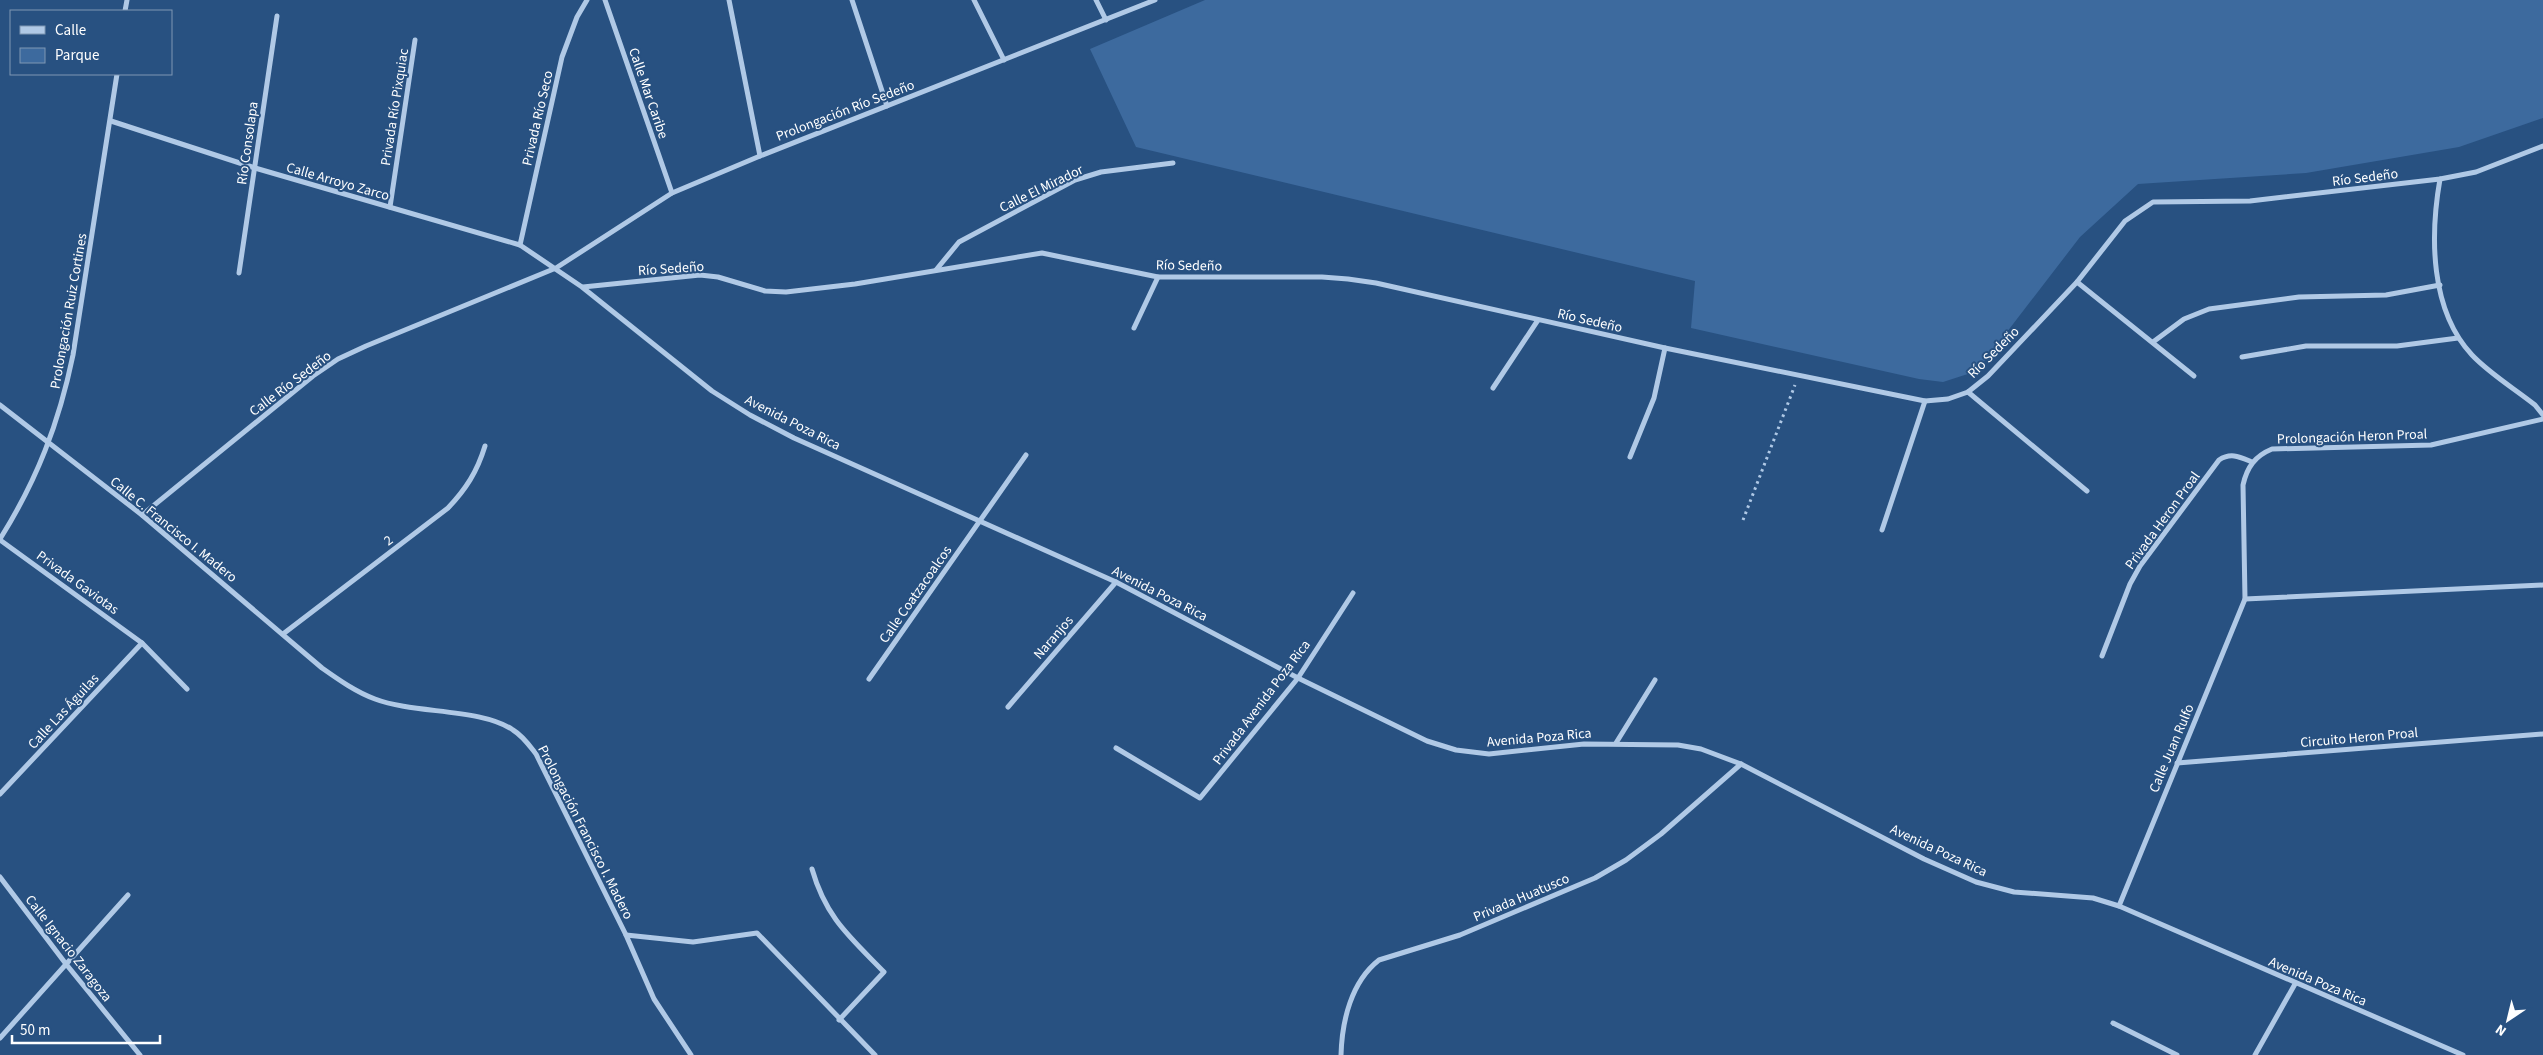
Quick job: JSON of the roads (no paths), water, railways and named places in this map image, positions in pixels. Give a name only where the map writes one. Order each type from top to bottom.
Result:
[{"type":"street","name":"Privada Río Seco","points":[[520,245],[562,57],[577,17],[587,0]]},
{"type":"street","name":"Calle Mar Caribe","points":[[605,0],[672,193]]},
{"type":"street","points":[[729,0],[760,156]]},
{"type":"street","points":[[852,0],[886,106]]},
{"type":"street","points":[[974,0],[1004,60]]},
{"type":"street","points":[[1096,0],[1106,20]]},
{"type":"street","name":"Prolongación Río Sedeño","points":[[556,268],[672,193],[760,156],[1155,0]]},
{"type":"street","name":"Río Consolapa","points":[[239,273],[277,16]]},
{"type":"street","name":"Privada Río Pixquiac","points":[[390,208],[415,40]]},
{"type":"street","name":"Prolongación Ruiz Cortines","points":[[0,539],[20,506],[50,443],[64,398],[73,355],[117,75]]},
{"type":"street","name":"Calle Arroyo Zarco","points":[[110,120],[254,168],[520,245],[556,268]]},
{"type":"street","name":"Río Sedeño","points":[[582,287],[700,276],[718,277],[765,291],[786,292],[855,284],[1042,253],[1158,277],[1322,277],[1376,283],[1665,348],[1926,401],[1948,399],[1968,392],[1988,376],[2077,282],[2125,221],[2139,209],[2153,202],[2250,201],[2440,179],[2476,172],[2543,146]]},
{"type":"street","name":"Calle El Mirador","points":[[936,270],[960,242],[1075,180],[1101,172],[1173,163]]},
{"type":"street","points":[[2440,179],[2433,231],[2440,285],[2458,338],[2473,356],[2535,405],[2543,415]]},
{"type":"street","points":[[556,268],[582,287]]},
{"type":"street","name":"Calle Río Sedeño","points":[[142,516],[313,376],[338,359],[556,268]]},
{"type":"street","points":[[1134,328],[1158,277]]},
{"type":"street","points":[[2077,282],[2194,376]]},
{"type":"street","points":[[2153,342],[2184,320],[2209,309],[2299,298],[2386,295],[2440,285]]},
{"type":"street","name":"Avenida Poza Rica","points":[[582,287],[712,390],[750,416],[794,438],[1116,582],[1298,678],[1427,741],[1456,750],[1489,754],[1584,744],[1616,743],[1678,745],[1722,755],[1924,859],[1976,882],[2014,892],[2093,898],[2119,906],[2295,984],[2463,1055]]},
{"type":"street","points":[[1494,388],[1538,320]]},
{"type":"street","points":[[2242,357],[2306,346],[2397,346],[2458,338]]},
{"type":"street","points":[[1630,457],[1654,398],[1665,348]]},
{"type":"street","points":[[1968,392],[2087,491]]},
{"type":"street","points":[[1882,530],[1926,401]]},
{"type":"street","name":"Calle C. Francisco I. Madero","points":[[0,405],[142,516],[283,634]]},
{"type":"street","name":"Prolongación Heron Proal","points":[[2252,462],[2272,449],[2431,445],[2543,419]]},
{"type":"street","name":"2","points":[[283,634],[448,508],[467,487],[478,468],[486,446]]},
{"type":"street","name":"Calle Coatzacoalcos","points":[[869,679],[1026,455]]},
{"type":"street","name":"Privada Heron Proal","points":[[2102,656],[2130,584],[2140,566],[2214,468],[2227,455],[2234,455],[2252,462]]},
{"type":"street","name":"Calle Juan Rulfo","points":[[2119,906],[2245,599],[2243,485],[2246,473],[2252,462]]},
{"type":"street","name":"Privada Gaviotas","points":[[0,539],[142,643],[187,689]]},
{"type":"street","name":"Naranjos","points":[[1008,707],[1116,582]]},
{"type":"street","points":[[2245,599],[2543,585]]},
{"type":"street","name":"Privada Avenida Poza Rica","points":[[1116,748],[1200,798],[1298,678],[1353,593]]},
{"type":"street","name":"Prolongación Francisco I. Madero","points":[[283,634],[322,668],[346,685],[376,699],[400,706],[496,722],[511,729],[525,739],[536,754],[626,935],[693,942],[757,933],[875,1055]]},
{"type":"street","name":"Calle Las Águilas","points":[[0,794],[142,643]]},
{"type":"street","points":[[1616,743],[1655,680]]},
{"type":"street","name":"Circuito Heron Proal","points":[[2177,763],[2543,734]]},
{"type":"street","name":"Privada Huatusco","points":[[1341,1055],[1346,1015],[1358,983],[1368,969],[1379,960],[1460,935],[1595,878],[1626,860],[1661,834],[1741,764]]},
{"type":"street","points":[[812,869],[818,891],[827,909],[839,926],[884,972],[840,1020]]},
{"type":"street","name":"Calle Ignacio Zaragoza","points":[[0,878],[66,964],[140,1055]]},
{"type":"street","points":[[0,1038],[128,895]]},
{"type":"street","points":[[626,935],[654,999],[691,1055]]},
{"type":"street","points":[[2255,1055],[2295,984]]},
{"type":"street","points":[[2114,1023],[2177,1055]]}]
